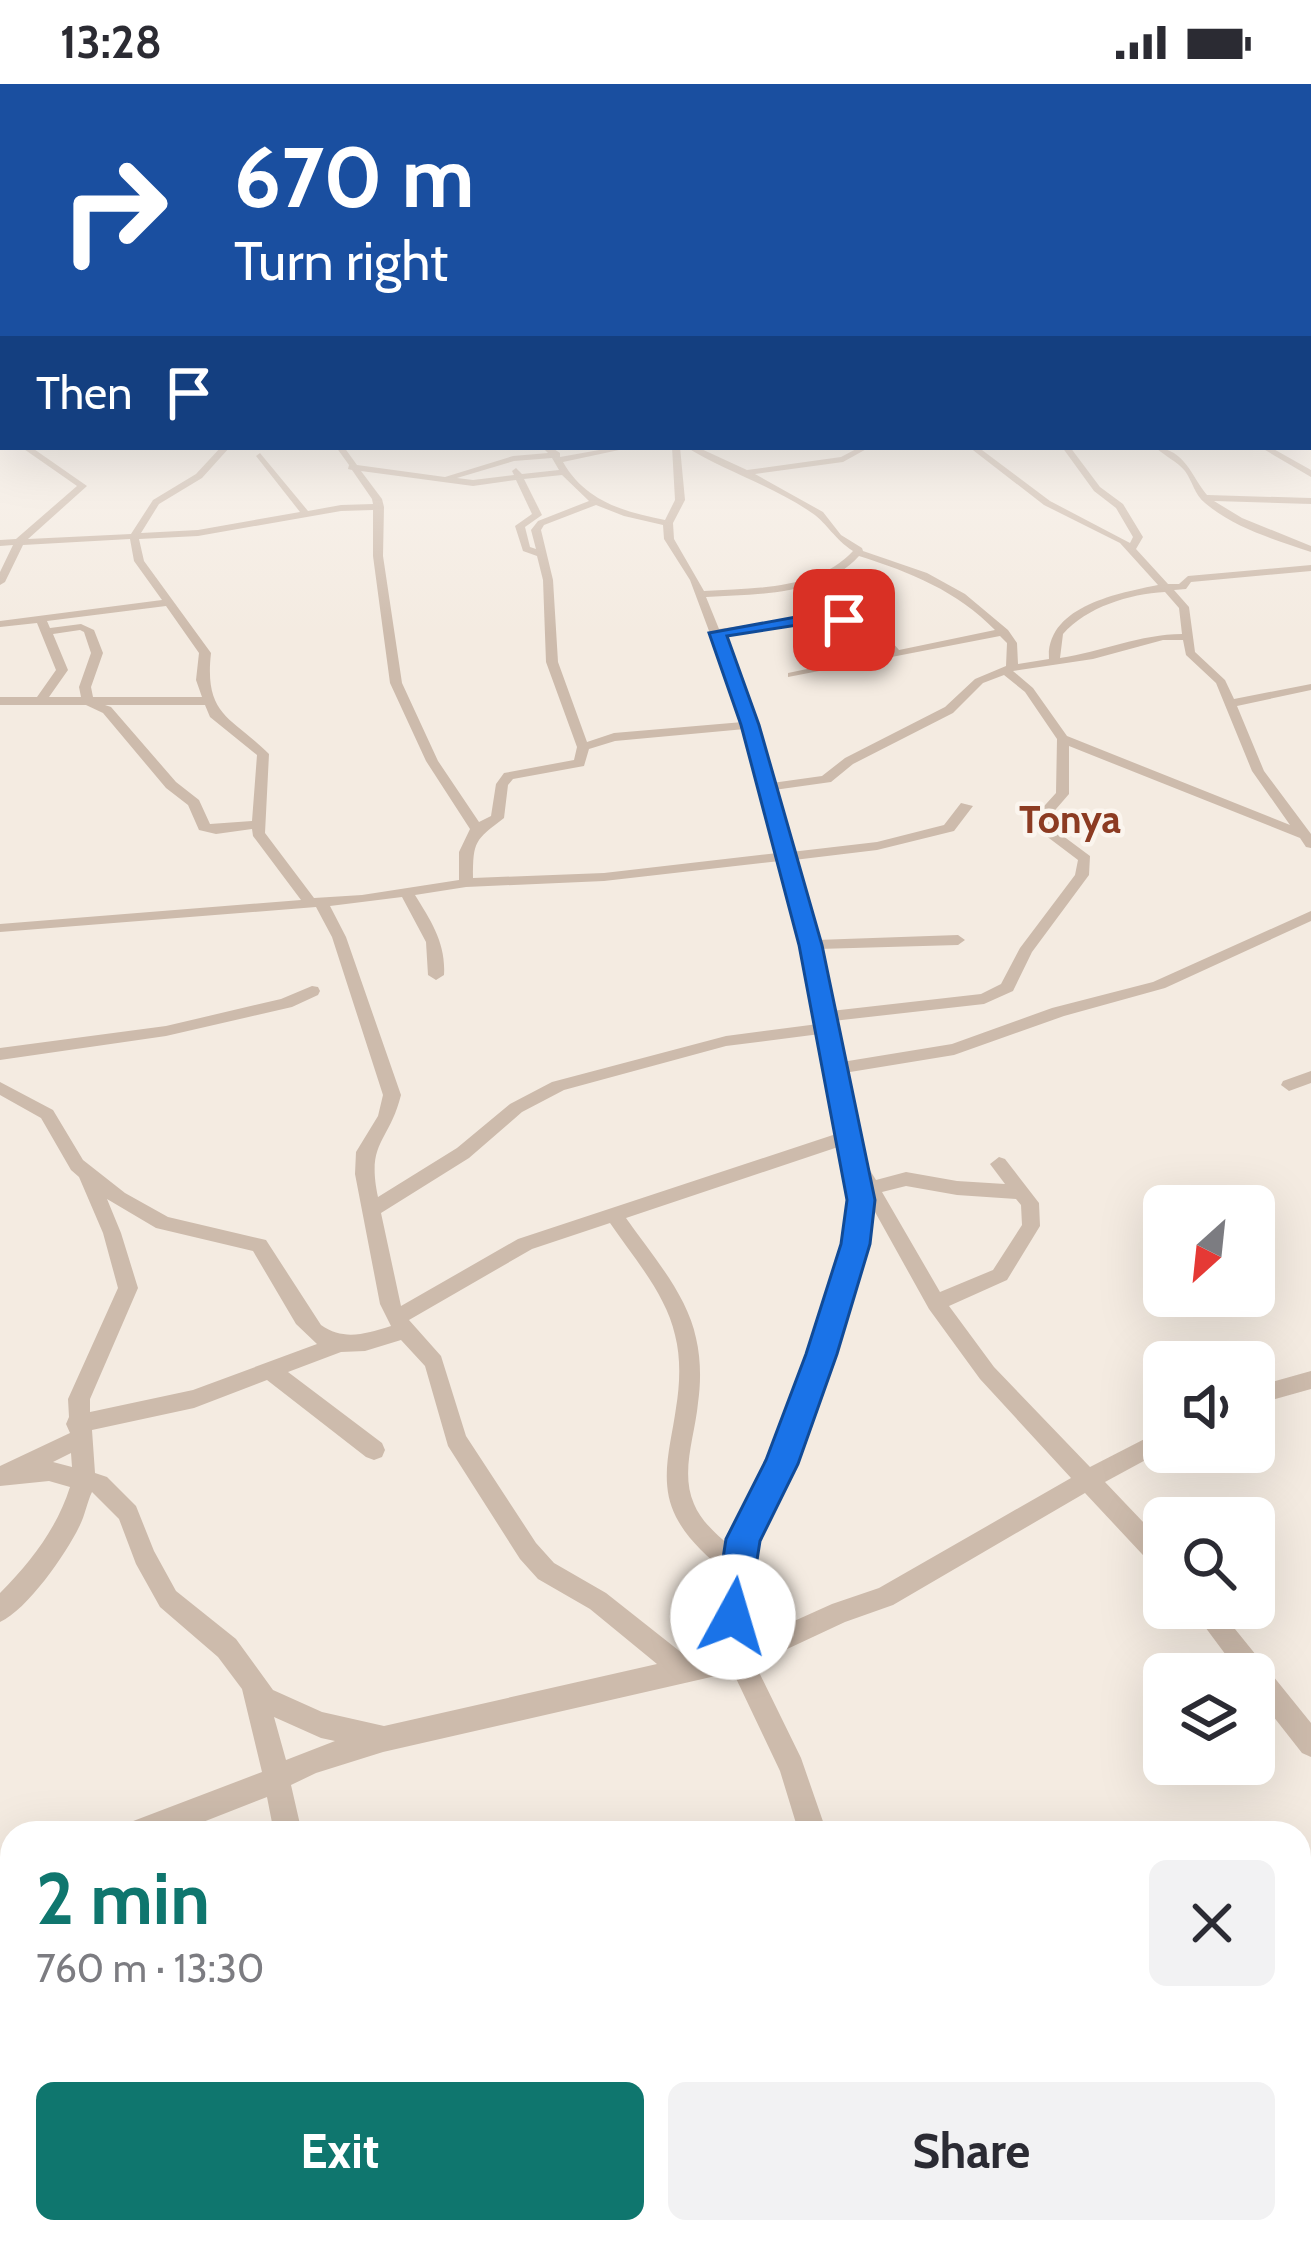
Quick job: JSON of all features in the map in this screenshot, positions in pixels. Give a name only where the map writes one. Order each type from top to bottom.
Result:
[{"type":"street","points":[[0,582],[20,541],[83,486],[31,450]]},
{"type":"street","points":[[223,450],[199,476],[157,502],[134,537],[139,561],[205,653],[202,675],[207,701],[223,723],[263,754],[265,775],[257,824],[267,847],[315,901],[339,937],[392,1095],[387,1116],[364,1158],[387,1292],[401,1324],[427,1350],[456,1438],[528,1551],[546,1571],[598,1601],[682,1669]]},
{"type":"street","points":[[342,450],[379,507],[378,556],[396,683],[432,760],[477,829]]},
{"type":"street","points":[[550,450],[564,472],[596,502],[668,524]]},
{"type":"street","points":[[437,480],[509,462],[607,450]]},
{"type":"street","points":[[676,450],[680,500],[668,524],[669,539],[717,633],[750,725],[810,945],[861,1200],[856,1244],[795,1427],[750,1522],[736,1566],[733,1617],[739,1658],[792,1767],[809,1821]]},
{"type":"street","points":[[697,450],[750,472],[820,514],[858,553],[941,581],[1004,632],[1015,651],[1009,670]]},
{"type":"street","points":[[750,472],[844,459],[860,450]]},
{"type":"street","points":[[977,450],[1047,503],[1098,525],[1131,550],[1187,615],[1190,653],[1221,682],[1258,771],[1308,840]]},
{"type":"street","points":[[1068,450],[1097,489],[1120,506],[1138,537],[1131,550]]},
{"type":"street","points":[[1164,450],[1190,471],[1190,482],[1204,498],[1245,523],[1311,549]]},
{"type":"street","points":[[1269,450],[1311,474]]},
{"type":"street","points":[[260,456],[306,514]]},
{"type":"street","points":[[509,462],[538,515],[520,526],[520,539],[526,549],[540,554]]},
{"type":"street","points":[[351,467],[473,483],[564,472]]},
{"type":"street","points":[[1204,498],[1311,501]]},
{"type":"street","points":[[466,883],[466,852],[477,829],[497,818],[502,784],[509,776],[576,765],[583,747],[553,662],[548,580],[538,525],[596,502]]},
{"type":"street","points":[[0,544],[198,533],[379,507]]},
{"type":"street","points":[[699,594],[791,587],[842,567],[858,553]]},
{"type":"street","points":[[1055,664],[1053,640],[1064,623],[1121,591],[1180,587],[1192,578],[1311,568]]},
{"type":"street","points":[[44,626],[167,603]]},
{"type":"street","points":[[717,633],[832,616],[871,625],[897,654]]},
{"type":"street","points":[[0,624],[89,630],[98,652],[85,687],[88,701]]},
{"type":"street","points":[[40,701],[62,670],[44,626]]},
{"type":"street","points":[[792,675],[1004,632]]},
{"type":"street","points":[[764,788],[826,779],[849,761],[949,710],[979,681],[1009,670],[1055,664],[1163,637],[1186,637]]},
{"type":"street","points":[[1009,670],[1063,739],[1308,840]]},
{"type":"street","points":[[1228,704],[1311,687]]},
{"type":"street","points":[[0,701],[207,701]]},
{"type":"street","points":[[88,701],[107,710],[171,785],[194,803],[204,826],[216,830],[257,824]]},
{"type":"street","points":[[583,747],[614,737],[750,725]]},
{"type":"street","points":[[374,1208],[463,1153],[516,1108],[558,1086],[726,1041],[984,999],[1007,987],[1025,951],[1061,906],[1086,863],[1044,830],[1043,815],[1062,794],[1063,739]]},
{"type":"street","points":[[0,928],[406,894],[466,883],[604,878],[877,846],[949,828],[966,806]]},
{"type":"street","points":[[406,894],[435,941],[440,957],[436,975]]},
{"type":"street","points":[[838,1068],[954,1049],[1058,1012],[1159,985],[1311,915]]},
{"type":"street","points":[[810,945],[958,940]]},
{"type":"street","points":[[0,1054],[166,1031],[286,1003],[312,991]]},
{"type":"street","points":[[1289,1085],[1311,1077]]},
{"type":"street","points":[[0,1088],[47,1114],[88,1178],[112,1232],[128,1288],[113,1330],[82,1387],[79,1431],[84,1478],[62,1535],[0,1610]]},
{"type":"street","points":[[3,1475],[79,1431],[194,1399],[401,1324],[518,1247],[848,1138]]},
{"type":"street","points":[[855,1163],[936,1303],[1006,1396],[1143,1538]]},
{"type":"street","points":[[936,1303],[1000,1275],[1031,1226],[1033,1213],[999,1165]]},
{"type":"street","points":[[88,1178],[163,1223],[259,1245],[316,1331],[340,1344]]},
{"type":"street","points":[[873,1188],[920,1179],[957,1188],[1021,1192]]},
{"type":"street","points":[[615,1216],[686,1336],[686,1407],[676,1484],[680,1508],[704,1542],[736,1566]]},
{"type":"street","points":[[272,1372],[374,1450]]},
{"type":"street","points":[[1275,1390],[1311,1380]]},
{"type":"street","points":[[170,1821],[278,1780],[312,1761],[383,1738],[739,1658],[841,1612],[885,1598],[1016,1519],[1143,1451]]},
{"type":"street","points":[[3,1475],[49,1471],[84,1478],[120,1502],[168,1599],[226,1648],[264,1699],[301,1718],[383,1738]]},
{"type":"street","points":[[1220,1629],[1311,1744]]},
{"type":"street","points":[[249,1683],[286,1821]]},
{"type":"district","name":"Tonya","points":[[1070,819]]},
{"type":"route","points":[[733,1617],[743,1539],[781,1464],[821,1354],[856,1244],[861,1200],[810,945],[750,725],[717,633],[823,616],[844,620]]}]
